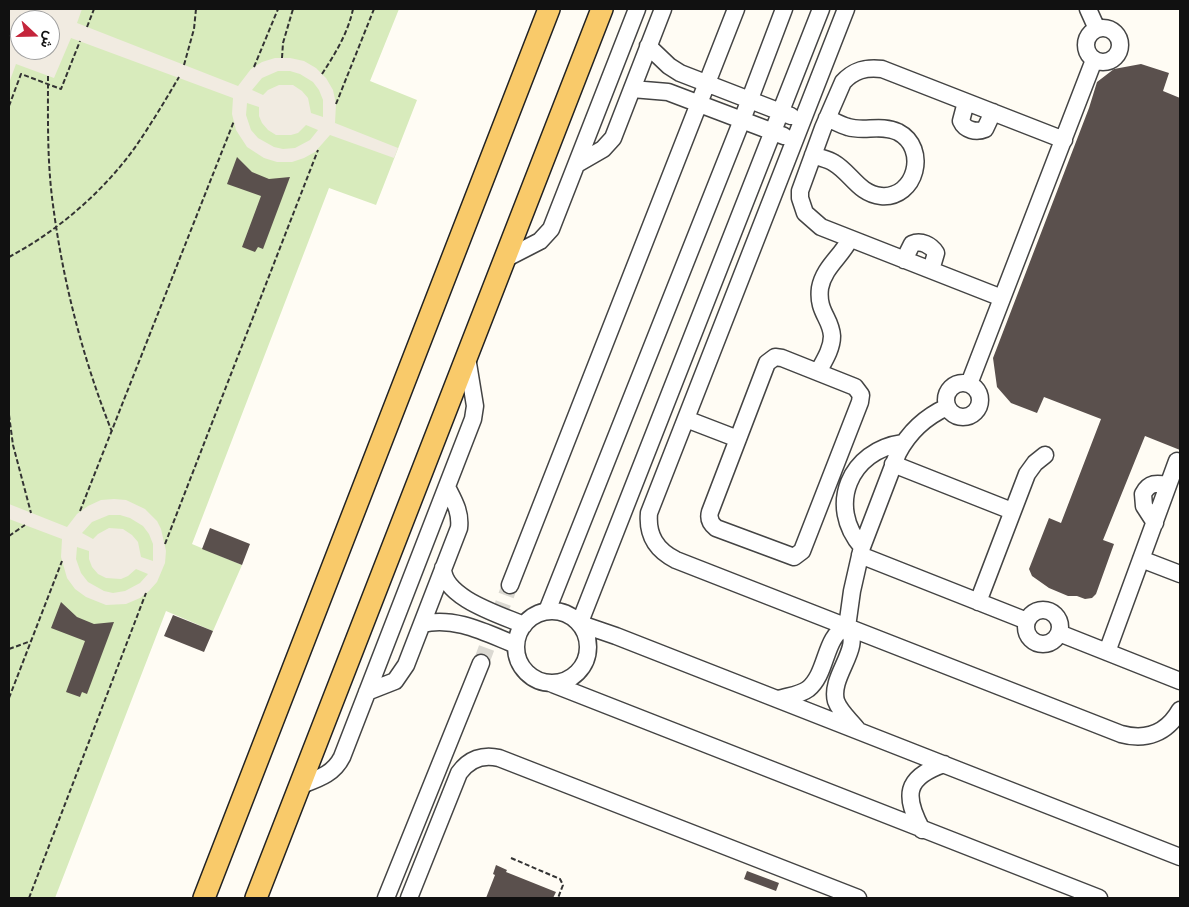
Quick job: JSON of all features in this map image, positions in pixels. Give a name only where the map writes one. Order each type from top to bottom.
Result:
[{"type":"main road","points":[[204,898],[549,9]]},
{"type":"main road","points":[[256,898],[602,9]]},
{"type":"street","points":[[505,259],[540,241],[549,233],[637,9]]},
{"type":"street","points":[[577,164],[598,153],[608,144],[616,130],[663,9]]},
{"type":"street","points":[[510,585],[736,9]]},
{"type":"street","points":[[547,611],[742,120],[784,9]]},
{"type":"street","points":[[580,624],[820,9]]},
{"type":"street","points":[[846,9],[650,512],[650,532],[659,549],[676,560],[1132,737],[1144,737],[1162,731],[1175,719],[1180,710]]},
{"type":"street","points":[[1088,9],[1097,29]]},
{"type":"street","points":[[1097,29],[1111,30],[1118,37],[1120,46],[1116,55],[1108,61],[1094,60],[1088,53],[1086,44],[1089,35],[1097,29]]},
{"type":"street","points":[[632,89],[663,90],[796,140],[835,164],[862,189],[874,195],[895,195],[906,187],[914,173],[916,159],[914,150],[905,137],[898,132],[876,127],[850,128],[803,120],[673,68],[648,46]]},
{"type":"street","points":[[969,384],[1094,60]]},
{"type":"street","points":[[663,90],[673,68]]},
{"type":"street","points":[[1002,298],[820,227],[805,214],[800,198],[800,191],[814,151],[843,82],[854,73],[867,68],[882,69],[1064,140]]},
{"type":"street","points":[[966,102],[961,121],[967,128],[975,131],[980,131],[987,127],[993,112]]},
{"type":"street","points":[[818,372],[830,348],[831,340],[830,329],[820,304],[821,287],[826,271],[845,249],[850,239]]},
{"type":"street","points":[[904,260],[912,244],[921,242],[930,246],[936,253],[931,270]]},
{"type":"street","points":[[300,786],[325,776],[338,765],[447,487],[474,413],[474,400],[467,357]]},
{"type":"street","points":[[779,357],[818,372],[856,387],[861,395],[860,402],[802,551],[798,556],[791,557],[716,528],[710,521],[709,515],[769,360],[779,357]]},
{"type":"street","points":[[959,384],[969,384],[974,386],[980,395],[980,405],[974,414],[964,418],[959,417],[950,412],[947,407],[946,397],[951,389],[959,384]]},
{"type":"street","points":[[859,731],[840,709],[836,698],[835,686],[852,645],[853,637],[848,627],[852,591],[861,551],[903,443],[918,425],[947,407]]},
{"type":"street","points":[[686,419],[738,439]]},
{"type":"street","points":[[903,443],[894,444],[875,451],[860,464],[849,481],[845,498],[846,516],[861,551],[978,602],[1027,621]]},
{"type":"street","points":[[978,602],[1012,511],[1031,468],[1045,455]]},
{"type":"street","points":[[1107,652],[1154,523],[1144,506],[1143,494],[1152,484],[1168,485],[1177,461]]},
{"type":"street","points":[[894,464],[1012,511]]},
{"type":"street","points":[[832,474],[849,481]]},
{"type":"street","points":[[367,692],[394,681],[401,674],[422,624],[459,528],[458,508],[447,487]]},
{"type":"street","points":[[1141,559],[1180,574]]},
{"type":"street","points":[[443,568],[444,576],[449,584],[467,600],[524,625]]},
{"type":"street","points":[[458,623],[467,600]]},
{"type":"street","points":[[1042,610],[1047,611],[1058,619],[1060,624],[1059,633],[1053,641],[1039,644],[1028,635],[1027,621],[1033,613],[1042,610]]},
{"type":"street","points":[[1098,898],[532,677],[525,671],[517,654],[516,645],[520,631],[538,613],[547,611],[565,612],[580,624],[616,636],[1180,857]]},
{"type":"street","points":[[422,624],[431,622],[458,623],[516,645]]},
{"type":"street","points":[[550,684],[570,679],[585,664],[589,644],[580,624]]},
{"type":"street","points":[[778,699],[798,694],[810,688],[818,678],[835,636],[838,632],[848,627]]},
{"type":"street","points":[[1059,633],[1180,681]]},
{"type":"street","points":[[386,898],[481,662]]},
{"type":"street","points":[[823,666],[834,668],[840,673]]},
{"type":"street","points":[[409,898],[459,773],[468,763],[486,756],[499,758],[858,898]]},
{"type":"street","points":[[922,830],[910,802],[912,786],[922,773],[944,764]]},
{"type":"path","points":[[86,27],[94,9]]},
{"type":"path","points":[[184,65],[194,29],[196,9]]},
{"type":"path","points":[[254,67],[278,9]]},
{"type":"path","points":[[282,58],[285,34],[293,9]]},
{"type":"path","points":[[322,74],[345,33],[352,9]]},
{"type":"path","points":[[336,104],[374,9]]},
{"type":"path","points":[[9,106],[21,74],[61,89],[80,41]]},
{"type":"path","points":[[48,76],[48,149],[52,203],[56,226],[73,312],[101,406],[112,432]]},
{"type":"path","points":[[9,256],[56,226],[107,181],[135,148],[179,78]]},
{"type":"path","points":[[80,511],[234,120]]},
{"type":"path","points":[[165,544],[318,150]]},
{"type":"path","points":[[9,415],[13,445],[31,513]]},
{"type":"path","points":[[9,536],[25,525]]},
{"type":"path","points":[[9,698],[62,561]]},
{"type":"path","points":[[29,898],[146,593]]},
{"type":"path","points":[[9,649],[31,640]]},
{"type":"path","points":[[511,858],[560,880],[563,885],[558,898]]},
{"type":"green space","points":[[9,9],[399,9],[370,81],[417,100],[376,205],[329,188],[192,544],[242,565],[213,631],[166,611],[55,898],[9,898]]},
{"type":"shaded area","points":[[9,9],[82,9],[77,23],[238,86],[251,69],[262,62],[275,58],[290,58],[304,61],[316,68],[326,78],[333,90],[336,104],[335,123],[398,148],[394,158],[330,135],[315,152],[304,158],[292,162],[277,162],[264,158],[247,147],[236,130],[232,114],[233,98],[71,38],[54,78],[16,64],[9,83]],"holes":[[[278,71],[290,71],[300,74],[313,82],[323,100],[323,117],[311,113],[308,98],[293,85],[279,85],[268,90],[263,95],[252,90],[262,78]],[[247,103],[259,107],[259,116],[262,123],[276,135],[298,133],[306,125],[318,130],[310,140],[295,148],[283,149],[274,147],[258,138],[251,130],[246,115]]]},
{"type":"shaded area","points":[[101,500],[126,500],[145,509],[157,521],[161,529],[166,551],[165,563],[157,582],[140,598],[126,604],[106,605],[86,597],[75,589],[67,578],[61,557],[62,539],[9,519],[9,504],[67,527],[77,514]],"holes":[[[109,515],[120,515],[130,518],[143,526],[153,544],[153,561],[141,557],[138,542],[123,529],[109,528],[93,539],[82,533],[92,522]],[[77,547],[89,551],[92,567],[98,574],[106,578],[121,579],[136,569],[148,574],[140,583],[125,591],[113,593],[104,591],[88,582],[81,573],[76,559]]]},
{"type":"building","points":[[1141,64],[1169,73],[1163,91],[1180,98],[1180,450],[1145,436],[1103,540],[1114,544],[1096,594],[1092,598],[1085,599],[1077,596],[1068,596],[1049,588],[1032,576],[1029,569],[1049,518],[1061,523],[1101,419],[1044,397],[1037,413],[1011,403],[997,387],[993,358],[1089,108],[1097,82],[1114,69]]},
{"type":"building","points":[[237,157],[252,172],[269,179],[290,177],[263,249],[258,247],[255,252],[242,247],[261,196],[227,184]]},
{"type":"building","points":[[210,528],[250,544],[242,565],[202,549]]},
{"type":"building","points":[[61,602],[77,617],[94,624],[114,622],[87,694],[82,692],[80,697],[66,692],[85,641],[51,628]]},
{"type":"building","points":[[173,615],[213,631],[204,652],[164,636]]},
{"type":"building","points":[[496,865],[507,870],[506,872],[556,892],[553,898],[486,898],[495,875],[493,874]]},
{"type":"building","points":[[747,871],[779,883],[776,891],[744,879]]},
{"type":"tunnel","points":[[481,663],[510,585]]}]
